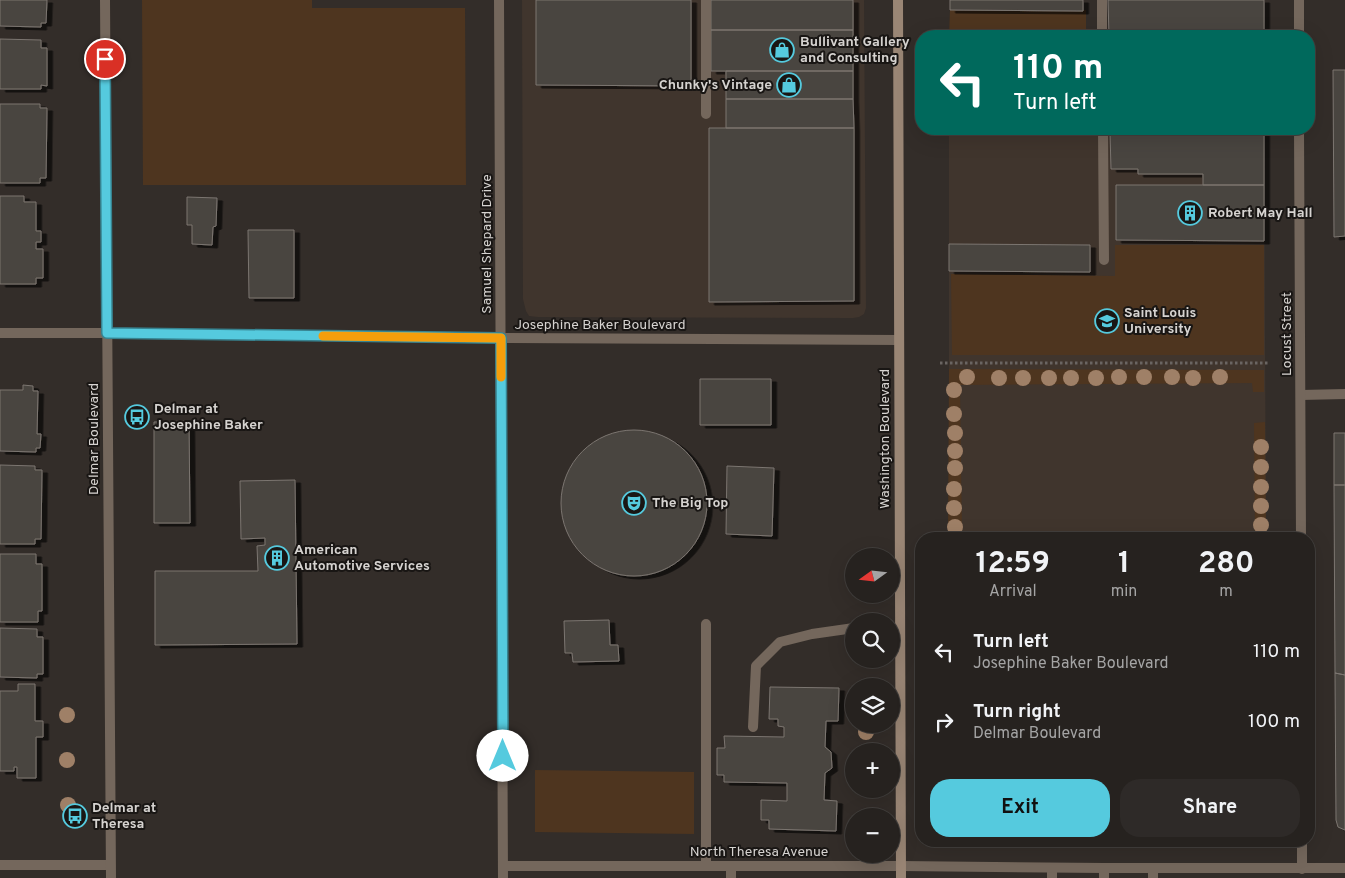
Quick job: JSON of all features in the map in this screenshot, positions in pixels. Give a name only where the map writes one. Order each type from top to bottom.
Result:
[{"type":"main road","name":"Washington Boulevard","points":[[896,613],[899,340],[898,0]]},
{"type":"main road","name":"Washington Boulevard","points":[[897,668],[901,878]]},
{"type":"street","name":"Delmar Boulevard","points":[[105,0],[111,878]]},
{"type":"street","name":"Samuel Shepard Drive","points":[[499,0],[504,878]]},
{"type":"street","points":[[706,0],[706,114]]},
{"type":"street","points":[[1102,0],[1102,30]]},
{"type":"street","points":[[1299,0],[1299,30]]},
{"type":"street","points":[[1103,135],[1104,260]]},
{"type":"street","name":"Locust Street","points":[[1300,135],[1301,532]]},
{"type":"street","name":"Josephine Baker Boulevard","points":[[0,333],[899,340]]},
{"type":"street","points":[[1301,395],[1345,394]]},
{"type":"street","points":[[706,624],[706,866]]},
{"type":"street","points":[[753,728],[756,666],[780,642],[812,634],[845,629]]},
{"type":"street","points":[[1302,847],[1302,869]]},
{"type":"street","points":[[0,865],[110,865]]},
{"type":"street","name":"North Theresa Avenue","points":[[503,866],[901,866],[1052,873],[1153,873],[1345,868]]},
{"type":"street","points":[[731,866],[731,878]]},
{"type":"path","points":[[940,363],[1270,363]]},
{"type":"shaded area","points":[[142,0],[312,0],[312,8],[465,8],[466,185],[143,185]]},
{"type":"shaded area","points":[[522,0],[864,0],[866,308],[864,314],[853,318],[529,316],[523,299]]},
{"type":"shaded area","points":[[950,10],[1086,10],[1086,30],[949,30]]},
{"type":"shaded area","name":"Saint Louis University","points":[[949,135],[1264,135],[1266,532],[949,532],[949,271],[1089,272],[1090,245],[949,244]]},
{"type":"shaded area","points":[[1115,245],[1264,245],[1264,355],[952,355],[951,274],[1115,276]]},
{"type":"shaded area","points":[[949,369],[1264,370],[1264,392],[1253,392],[1252,383],[960,385],[962,532],[948,532]]},
{"type":"shaded area","points":[[1265,422],[1266,532],[1255,532],[1254,423]]},
{"type":"shaded area","points":[[535,770],[694,772],[694,834],[535,832]]},
{"type":"building","points":[[0,0],[47,0],[46,23],[41,23],[41,27],[0,26]]},
{"type":"building","points":[[536,0],[691,0],[691,86],[536,85]]},
{"type":"building","points":[[711,0],[853,0],[853,30],[711,30]]},
{"type":"building","points":[[950,0],[1083,0],[1083,11],[950,10]]},
{"type":"building","points":[[1108,0],[1264,0],[1264,30],[1109,30]]},
{"type":"building","name":"Bullivant Gallery and Consulting","points":[[711,30],[853,30],[853,71],[711,71]]},
{"type":"building","points":[[0,39],[41,40],[41,48],[47,48],[47,86],[41,85],[41,89],[0,89]]},
{"type":"building","points":[[1333,70],[1345,70],[1345,236],[1334,237]]},
{"type":"building","name":"Chunky's Vintage","points":[[726,71],[853,71],[853,99],[726,99]]},
{"type":"building","points":[[726,99],[853,99],[854,128],[726,128]]},
{"type":"building","points":[[0,104],[40,104],[40,108],[47,108],[46,178],[40,178],[40,183],[0,183]]},
{"type":"building","points":[[709,128],[854,128],[854,301],[709,302]]},
{"type":"building","name":"Robert May Hall","points":[[1110,135],[1264,135],[1264,185],[1203,185],[1203,174],[1138,174],[1138,169],[1111,169]]},
{"type":"building","name":"Robert May Hall","points":[[1116,185],[1264,185],[1264,241],[1116,240]]},
{"type":"building","points":[[0,196],[24,196],[24,202],[36,202],[36,231],[41,231],[41,242],[36,242],[36,249],[43,249],[43,278],[36,278],[36,284],[0,284]]},
{"type":"building","points":[[187,197],[217,198],[216,226],[213,227],[212,245],[192,244],[192,225],[187,225]]},
{"type":"building","points":[[248,230],[294,230],[294,298],[249,298]]},
{"type":"building","points":[[949,244],[1090,245],[1090,272],[949,271]]},
{"type":"building","points":[[700,379],[771,379],[771,425],[700,425]]},
{"type":"building","points":[[23,385],[33,386],[33,391],[38,391],[37,434],[41,434],[40,448],[36,448],[36,452],[0,451],[0,390],[23,390]]},
{"type":"building","points":[[189,421],[190,523],[154,523],[154,422]]},
{"type":"building","name":"The Big Top","points":[[634,430],[662,436],[685,452],[701,475],[707,503],[701,531],[685,554],[662,570],[634,576],[606,570],[583,554],[567,531],[561,503],[567,475],[583,452],[606,436]]},
{"type":"building","points":[[1334,433],[1345,433],[1345,485],[1334,485]]},
{"type":"building","points":[[0,465],[35,466],[35,470],[42,470],[41,539],[35,539],[35,544],[0,544]]},
{"type":"building","points":[[727,466],[774,468],[772,536],[726,534]]},
{"type":"building","name":"American Automotive Services","points":[[295,480],[297,644],[155,645],[155,571],[258,571],[257,546],[265,545],[265,538],[241,539],[240,481]]},
{"type":"building","points":[[1334,485],[1345,485],[1345,675],[1335,673]]},
{"type":"building","points":[[0,554],[36,554],[36,564],[42,564],[42,611],[38,611],[38,622],[0,622]]},
{"type":"building","points":[[609,620],[610,645],[618,645],[619,661],[573,662],[572,653],[565,653],[564,621]]},
{"type":"building","points":[[0,628],[37,629],[37,637],[43,637],[43,674],[37,674],[37,678],[0,677]]},
{"type":"building","points":[[1335,673],[1345,675],[1345,830],[1338,827],[1336,820]]},
{"type":"building","points":[[18,684],[35,684],[35,721],[43,721],[43,737],[36,737],[36,778],[17,778],[17,767],[14,767],[14,771],[0,771],[0,691],[18,691]]},
{"type":"building","points":[[770,687],[839,688],[838,721],[826,721],[825,747],[831,752],[832,768],[825,773],[824,800],[837,801],[836,831],[769,829],[769,820],[761,820],[761,800],[787,801],[787,783],[724,782],[724,775],[717,775],[717,748],[725,748],[724,736],[784,737],[784,727],[778,726],[778,719],[769,719]]},
{"type":"slow traffic","points":[[323,336],[501,338],[501,377]]},
{"type":"place","name":"Bullivant Gallery and Consulting","points":[[782,50]]},
{"type":"place","name":"Chunky's Vintage","points":[[789,85]]},
{"type":"place","name":"Robert May Hall","points":[[1190,213]]},
{"type":"place","name":"Saint Louis University","points":[[1107,321]]},
{"type":"place","name":"Delmar at Josephine Baker","points":[[137,417]]},
{"type":"place","name":"The Big Top","points":[[634,503]]},
{"type":"place","name":"American Automotive Services","points":[[277,558]]},
{"type":"place","name":"Delmar at Theresa","points":[[75,816]]},
{"type":"route","points":[[105,59],[107,333],[501,338],[503,756]]}]
